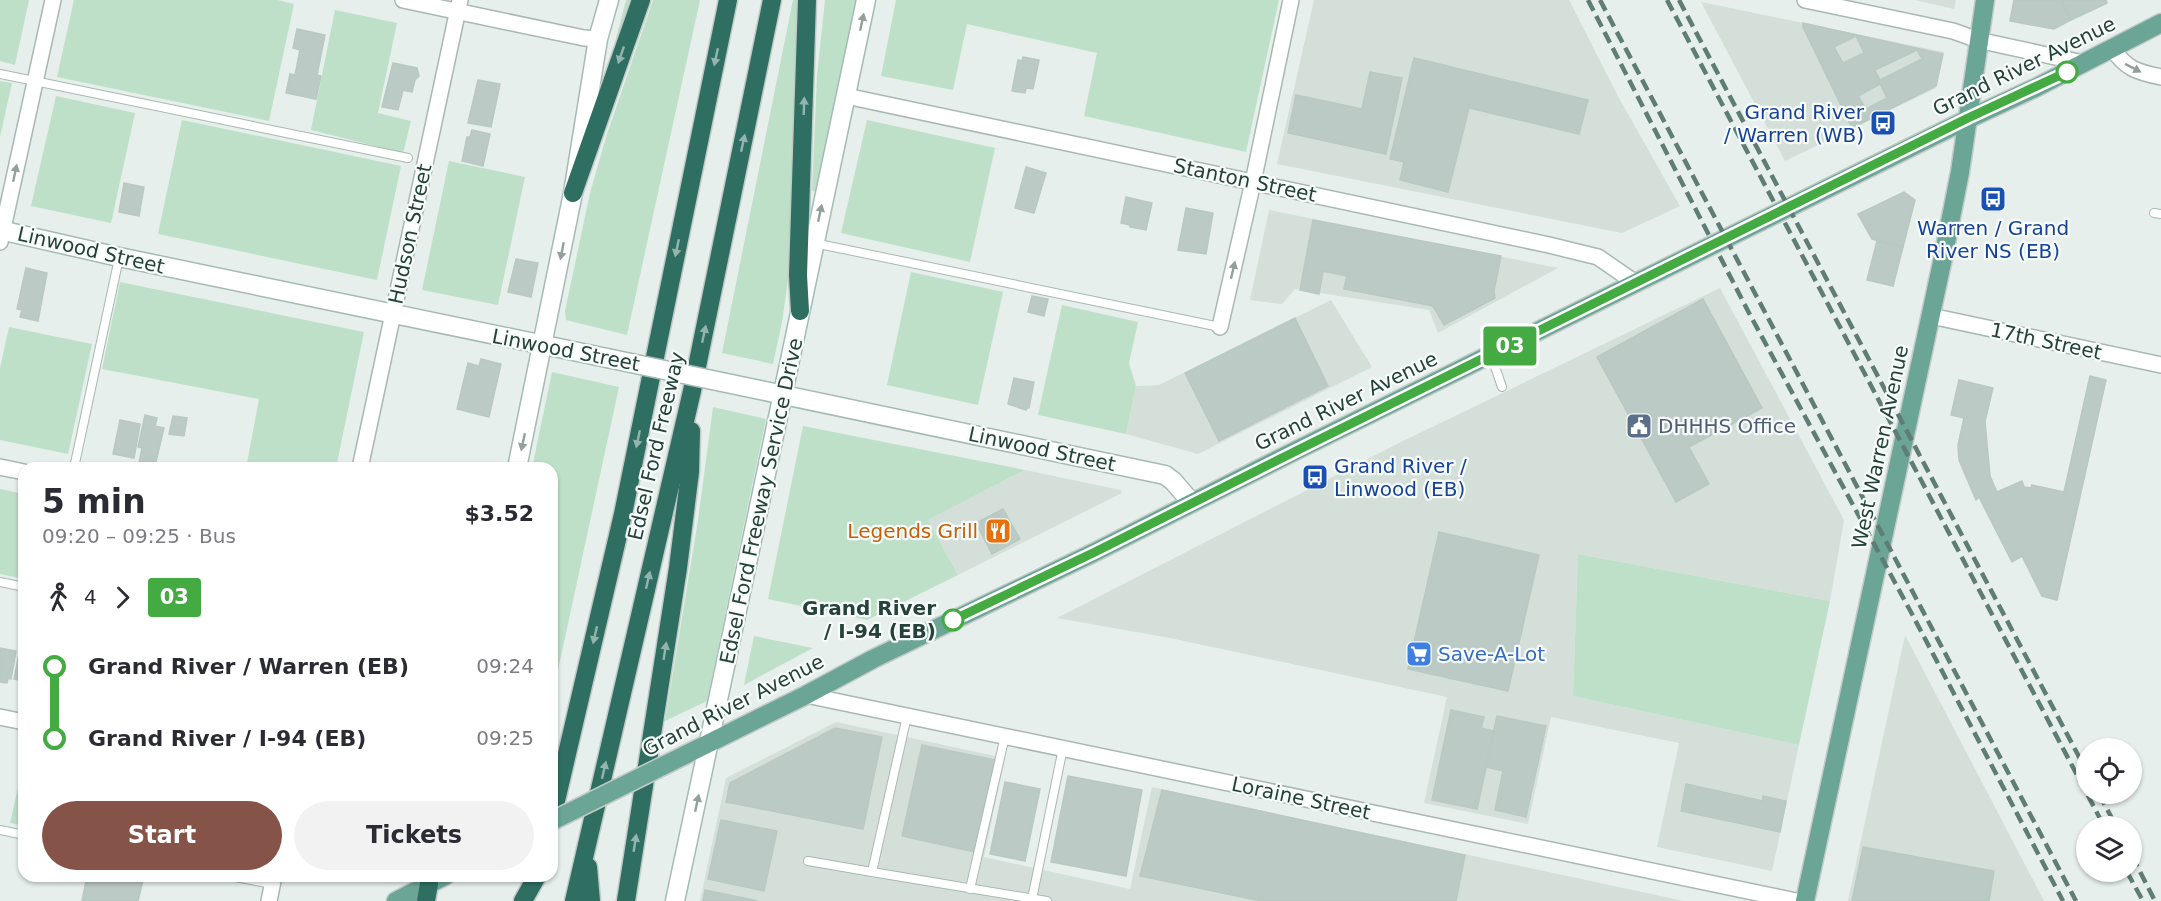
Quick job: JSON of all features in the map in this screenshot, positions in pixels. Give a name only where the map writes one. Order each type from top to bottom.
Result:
[{"type":"highway","points":[[573,193],[641,0]]},
{"type":"highway","name":"Edsel Ford Freeway","points":[[558,794],[622,514],[728,0]]},
{"type":"highway","name":"Edsel Ford Freeway","points":[[574,901],[692,391],[772,0]]},
{"type":"highway","points":[[800,311],[798,275],[807,0]]},
{"type":"highway","points":[[626,901],[678,568],[690,472],[692,391]]},
{"type":"highway","points":[[586,848],[591,901]]},
{"type":"highway","points":[[523,901],[534,882]]},
{"type":"highway","points":[[534,901],[537,882]]},
{"type":"main road","name":"West Warren Avenue","points":[[1805,901],[1960,172],[1985,0]]},
{"type":"main road","name":"Grand River Avenue","points":[[558,817],[1968,118],[2037,87],[2161,23]]},
{"type":"main road","points":[[396,901],[433,884]]},
{"type":"street","points":[[1,234],[53,0]]},
{"type":"street","points":[[403,0],[459,6],[584,38],[598,39]]},
{"type":"street","points":[[518,462],[573,193],[598,39],[609,0]]},
{"type":"street","name":"Edsel Ford Freeway Service Drive","points":[[675,901],[866,0]]},
{"type":"street","points":[[1220,327],[1291,0]]},
{"type":"street","points":[[1806,0],[1953,31],[1978,40],[2083,63]]},
{"type":"street","name":"Hudson Street","points":[[361,462],[459,6]]},
{"type":"street","points":[[2112,48],[2121,62],[2138,72],[2161,77]]},
{"type":"street","name":"Stanton Street","points":[[846,96],[1598,257],[1636,284]]},
{"type":"street","name":"Linwood Street","points":[[1,234],[784,394],[1165,475],[1192,503]]},
{"type":"street","name":"17th Street","points":[[1931,316],[2161,365]]},
{"type":"street","points":[[0,467],[18,471]]},
{"type":"street","name":"Loraine Street","points":[[806,695],[1796,901]]},
{"type":"street","points":[[0,717],[18,721]]},
{"type":"street","points":[[268,901],[273,882]]},
{"type":"lane","points":[[0,74],[408,158]]},
{"type":"lane","points":[[814,243],[1220,327]]},
{"type":"lane","points":[[75,462],[119,257]]},
{"type":"lane","points":[[1491,355],[1502,387]]},
{"type":"lane","points":[[0,582],[18,586]]},
{"type":"lane","points":[[872,872],[907,716]]},
{"type":"lane","points":[[970,889],[1005,736]]},
{"type":"lane","points":[[1032,899],[1063,748]]},
{"type":"lane","points":[[0,830],[18,834]]},
{"type":"lane","points":[[808,861],[1047,901]]},
{"type":"shaded area","points":[[1314,0],[1569,0],[1619,98],[1680,206],[1622,233],[1277,164]]},
{"type":"shaded area","points":[[1915,0],[1956,0],[1954,9]]},
{"type":"shaded area","points":[[1701,2],[1944,52],[1936,88],[1785,161]]},
{"type":"shaded area","points":[[1269,210],[1558,268],[1438,333],[1429,310],[1295,289],[1282,304],[1250,300]]},
{"type":"shaded area","points":[[1720,288],[1844,520],[1830,601],[1578,554],[1573,696],[1799,745],[1772,871],[1657,847],[1679,743],[1551,717],[1528,824],[1424,803],[1447,697],[1170,638],[1057,618],[1401,442]]},
{"type":"shaded area","points":[[1331,300],[1372,367],[1198,454],[1126,434],[1136,386],[1159,385]]},
{"type":"shaded area","points":[[1025,470],[1121,490],[1122,493],[958,575],[928,520]]},
{"type":"shaded area","points":[[1905,635],[2044,901],[1848,901]]},
{"type":"shaded area","points":[[836,722],[1005,758],[984,857],[1130,889],[1152,787],[1684,901],[700,901],[726,778]]},
{"type":"green space","points":[[0,0],[29,0],[15,65],[0,61]]},
{"type":"green space","points":[[74,0],[278,0],[294,4],[269,121],[57,77]]},
{"type":"green space","points":[[626,0],[635,0],[609,65]]},
{"type":"green space","points":[[653,0],[700,0],[627,335],[566,320],[565,311],[590,193],[607,134]]},
{"type":"green space","points":[[793,0],[802,0],[790,266],[773,364],[722,353]]},
{"type":"green space","points":[[825,0],[857,0],[816,192],[812,191],[817,76]]},
{"type":"green space","points":[[896,0],[1279,0],[1246,152],[1084,116],[1097,53],[967,24],[953,90],[881,76]]},
{"type":"green space","points":[[335,10],[397,23],[378,113],[411,121],[403,153],[311,130]]},
{"type":"green space","points":[[0,81],[12,83],[0,137]]},
{"type":"green space","points":[[56,96],[135,113],[111,223],[31,206]]},
{"type":"green space","points":[[182,120],[401,166],[377,280],[158,234]]},
{"type":"green space","points":[[867,120],[995,148],[970,262],[841,233]]},
{"type":"green space","points":[[449,161],[525,177],[498,305],[422,290]]},
{"type":"green space","points":[[911,272],[1003,292],[978,405],[887,385]]},
{"type":"green space","points":[[120,282],[364,332],[337,462],[247,462],[259,399],[102,369]]},
{"type":"green space","points":[[1062,305],[1138,322],[1129,363],[1136,386],[1126,434],[1038,415]]},
{"type":"green space","points":[[9,327],[92,344],[68,454],[0,440],[0,368]]},
{"type":"green space","points":[[552,372],[619,387],[558,670],[558,462],[533,462]]},
{"type":"green space","points":[[713,407],[766,419],[707,701],[665,721],[698,520]]},
{"type":"green space","points":[[803,426],[1025,470],[928,520],[958,575],[867,620],[768,599]]},
{"type":"green space","points":[[0,489],[18,493],[18,578],[0,574]]},
{"type":"green space","points":[[1578,554],[1830,601],[1799,745],[1573,696]]},
{"type":"green space","points":[[754,636],[813,648],[744,685]]},
{"type":"green space","points":[[18,788],[18,825],[10,823]]},
{"type":"building","points":[[2014,0],[2061,0],[2071,20],[2054,29],[2010,21]]},
{"type":"building","points":[[2061,0],[2106,0],[2107,3],[2071,20]]},
{"type":"building","points":[[1803,23],[1943,54],[1936,86],[1852,128]],"holes":[[[1856,36],[1864,53],[1843,63],[1834,47]],[[1917,50],[1922,59],[1880,80],[1875,70]],[[1880,84],[1887,98],[1866,109],[1858,96]]]},
{"type":"building","points":[[297,29],[325,35],[317,75],[321,76],[316,99],[286,93],[290,74],[295,75],[300,50],[293,48]]},
{"type":"building","points":[[1023,57],[1039,60],[1033,89],[1026,88],[1025,93],[1012,91],[1018,60],[1022,61]]},
{"type":"building","points":[[1414,58],[1588,100],[1579,134],[1469,108],[1448,192],[1400,180],[1404,162],[1390,159]]},
{"type":"building","points":[[393,63],[417,68],[419,76],[415,80],[412,92],[403,90],[398,110],[382,107]]},
{"type":"building","points":[[1370,72],[1402,78],[1386,154],[1288,133],[1296,95],[1362,109]]},
{"type":"building","points":[[478,80],[500,84],[491,127],[468,123]]},
{"type":"building","points":[[472,130],[490,134],[483,166],[462,161],[467,137],[470,137]]},
{"type":"building","points":[[1026,167],[1046,173],[1034,213],[1015,208]]},
{"type":"building","points":[[124,183],[144,187],[139,216],[119,212]]},
{"type":"building","points":[[1904,192],[1915,200],[1903,247],[1872,239],[1858,214]]},
{"type":"building","points":[[1126,197],[1152,203],[1146,230],[1121,223]]},
{"type":"building","points":[[1186,208],[1213,213],[1206,254],[1178,250]]},
{"type":"building","points":[[1313,220],[1501,256],[1494,291],[1495,298],[1444,325],[1433,306],[1344,289],[1347,276],[1323,271],[1319,294],[1300,290]]},
{"type":"building","points":[[1877,241],[1903,247],[1893,286],[1867,280]]},
{"type":"building","points":[[516,259],[538,263],[531,297],[508,292]]},
{"type":"building","points":[[26,268],[47,273],[38,321],[20,317],[22,310],[17,309]]},
{"type":"building","points":[[1032,296],[1048,299],[1044,316],[1028,312]]},
{"type":"building","points":[[1703,299],[1762,408],[1689,447],[1709,484],[1676,502],[1597,357]]},
{"type":"building","points":[[1295,318],[1328,386],[1219,441],[1185,373]]},
{"type":"building","points":[[481,359],[501,364],[489,417],[457,409],[468,363],[479,366]]},
{"type":"building","points":[[2090,376],[2106,380],[2057,600],[2042,596],[2022,556],[2012,562],[1979,497],[1976,500],[1959,460],[1958,445],[1964,418],[1951,415],[1959,380],[1993,388],[1985,421],[1990,476],[1997,492],[2022,481],[2024,487],[2031,488],[2032,485],[2064,492]]},
{"type":"building","points":[[1014,378],[1034,382],[1029,408],[1026,410],[1008,404]]},
{"type":"building","points":[[145,415],[157,418],[155,426],[164,428],[156,462],[139,462],[142,448],[138,447]]},
{"type":"building","points":[[173,416],[187,418],[184,436],[169,434]]},
{"type":"building","points":[[120,420],[140,424],[134,458],[113,454]]},
{"type":"building","name":"Legends Grill","points":[[1003,509],[1020,539],[992,554],[976,523]]},
{"type":"building","points":[[1439,532],[1539,555],[1508,691],[1408,669]]},
{"type":"building","points":[[0,648],[16,651],[11,679],[8,678],[7,683],[0,682]]},
{"type":"building","points":[[18,659],[18,680],[14,679]]},
{"type":"building","points":[[1451,710],[1484,717],[1481,728],[1494,731],[1477,809],[1432,800]]},
{"type":"building","points":[[1497,716],[1546,726],[1526,817],[1495,810],[1503,771],[1486,767]]},
{"type":"building","points":[[835,728],[882,737],[863,829],[726,802],[730,783]]},
{"type":"building","points":[[922,745],[995,760],[975,852],[902,836]]},
{"type":"building","points":[[1068,776],[1142,790],[1126,876],[1051,862]]},
{"type":"building","points":[[1005,782],[1040,789],[1025,861],[990,854]]},
{"type":"building","points":[[1686,784],[1763,801],[1763,796],[1786,801],[1780,832],[1681,811]]},
{"type":"building","points":[[1162,790],[1465,855],[1456,901],[1261,901],[1140,876]]},
{"type":"building","points":[[721,820],[777,831],[764,891],[708,879]]},
{"type":"building","points":[[1863,847],[1994,871],[1989,901],[1852,901]]},
{"type":"building","points":[[86,882],[143,882],[138,901],[82,901]]},
{"type":"building","points":[[705,890],[758,901],[703,901]]},
{"type":"railway","points":[[1588,0],[1749,313],[1912,614],[2063,901]]},
{"type":"railway","points":[[1600,0],[2076,901]]},
{"type":"railway","points":[[1667,0],[2099,816]]},
{"type":"railway","points":[[1679,0],[2076,751]]},
{"type":"railway","points":[[2104,804],[2111,816]]},
{"type":"railway","points":[[2142,876],[2155,901]]},
{"type":"railway","points":[[2133,882],[2143,901]]},
{"type":"bus line","name":"03","points":[[953,620],[1095,552],[1968,118],[2067,72]]},
{"type":"place","name":"Grand River / Warren (WB)","points":[[1883,123]]},
{"type":"place","name":"Warren / Grand River NS (EB)","points":[[1993,199]]},
{"type":"place","name":"DHHHS Office","points":[[1639,426]]},
{"type":"place","name":"Grand River / Linwood (EB)","points":[[1315,477]]},
{"type":"place","name":"Legends Grill","points":[[998,531]]},
{"type":"place","name":"Grand River / I-94 (EB)","points":[[953,620]]},
{"type":"place","name":"Save-A-Lot","points":[[1419,654]]}]
